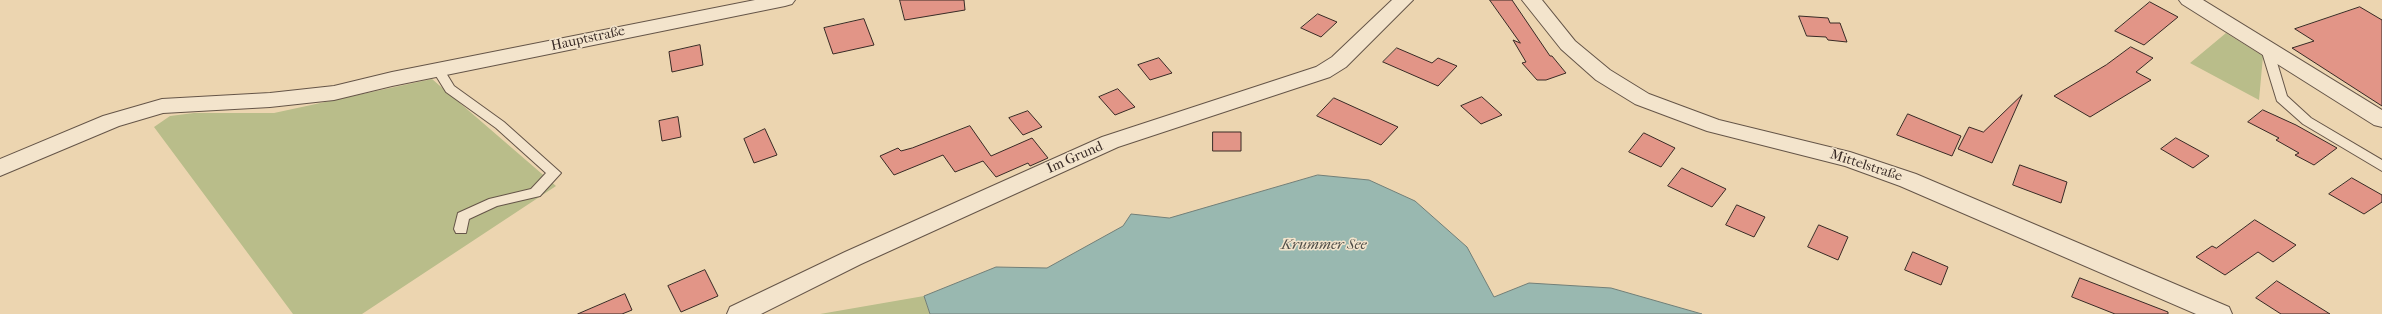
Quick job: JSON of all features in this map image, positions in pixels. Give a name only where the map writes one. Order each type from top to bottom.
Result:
[{"type":"street","name":"Hauptstraße","points":[[0,168],[40,149],[111,121],[162,106],[270,100],[334,93],[785,0]]},
{"type":"street","name":"Im Grund","points":[[739,314],[853,258],[1110,142],[1323,72],[1339,62],[1403,0]]},
{"type":"street","name":"Mittelstraße","points":[[1532,0],[1568,44],[1603,75],[1642,99],[1678,114],[1715,126],[1830,154],[1908,180],[2220,314]]},
{"type":"street","points":[[2189,0],[2382,120]]},
{"type":"lane","points":[[2267,49],[2281,98],[2307,121],[2382,166]]},
{"type":"lane","points":[[438,71],[450,88],[500,125],[554,173],[535,193],[494,202],[463,216],[461,229]]},
{"type":"green space","points":[[2226,33],[2263,56],[2259,100],[2190,63]]},
{"type":"green space","points":[[432,79],[556,186],[362,314],[293,314],[154,127],[170,116],[194,113],[274,113]]},
{"type":"green space","points":[[924,296],[930,314],[820,314]]},
{"type":"water","name":"Krummer See","points":[[1318,175],[1369,180],[1415,201],[1467,247],[1494,297],[1529,283],[1611,288],[1702,314],[930,314],[924,296],[996,267],[1047,268],[1123,226],[1131,214],[1169,218]]},
{"type":"building","points":[[900,0],[964,0],[965,10],[905,20]]},
{"type":"building","points":[[1490,0],[1512,0],[1550,56],[1552,56],[1566,73],[1546,80],[1537,80],[1522,63],[1526,62],[1513,40],[1520,43]]},
{"type":"building","points":[[2150,2],[2178,17],[2144,45],[2115,31]]},
{"type":"building","points":[[2360,7],[2382,20],[2382,106],[2292,48],[2314,41],[2295,29]]},
{"type":"building","points":[[1318,14],[1337,22],[1321,37],[1301,28]]},
{"type":"building","points":[[1799,16],[1828,18],[1830,23],[1840,23],[1847,42],[1828,40],[1826,37],[1807,36]]},
{"type":"building","points":[[864,19],[874,45],[833,54],[824,28]]},
{"type":"building","points":[[700,45],[703,65],[672,72],[669,52]]},
{"type":"building","points":[[2131,47],[2153,58],[2136,72],[2151,80],[2090,117],[2054,96],[2106,65]]},
{"type":"building","points":[[1397,48],[1432,63],[1438,58],[1457,66],[1438,86],[1383,62]]},
{"type":"building","points":[[1159,58],[1172,73],[1150,80],[1138,65]]},
{"type":"building","points":[[1118,89],[1135,107],[1115,115],[1099,97]]},
{"type":"building","points":[[2022,95],[1992,163],[1958,149],[1969,127],[1983,132]]},
{"type":"building","points":[[1482,97],[1502,115],[1481,124],[1461,106]]},
{"type":"building","points":[[1334,98],[1398,127],[1381,145],[1317,116]]},
{"type":"building","points":[[2263,110],[2296,125],[2337,148],[2314,165],[2295,155],[2299,153],[2276,140],[2279,138],[2248,122]]},
{"type":"building","points":[[1028,111],[1042,127],[1023,135],[1009,118]]},
{"type":"building","points":[[1908,114],[1961,136],[1952,156],[1897,135]]},
{"type":"building","points":[[678,117],[681,137],[662,141],[659,121]]},
{"type":"building","points":[[970,126],[991,156],[1032,138],[1048,158],[1030,166],[1028,163],[996,177],[983,161],[955,172],[943,155],[894,175],[880,156],[898,148],[901,151],[912,148]]},
{"type":"building","points":[[765,129],[777,155],[754,163],[744,139]]},
{"type":"building","points":[[1213,132],[1241,132],[1241,151],[1213,151]]},
{"type":"building","points":[[1644,133],[1675,148],[1661,167],[1629,152]]},
{"type":"building","points":[[2176,138],[2209,156],[2193,168],[2161,149]]},
{"type":"building","points":[[2020,165],[2067,182],[2061,203],[2013,185]]},
{"type":"building","points":[[1682,168],[1726,189],[1712,207],[1668,186]]},
{"type":"building","points":[[2352,178],[2382,195],[2382,202],[2364,214],[2329,194]]},
{"type":"building","points":[[1737,205],[1765,217],[1754,237],[1726,225]]},
{"type":"building","points":[[2255,220],[2296,245],[2273,262],[2258,252],[2225,275],[2196,257],[2212,246],[2216,248]]},
{"type":"building","points":[[1819,225],[1848,237],[1838,260],[1808,247]]},
{"type":"building","points":[[1913,252],[1948,267],[1941,285],[1905,270]]},
{"type":"building","points":[[705,270],[718,296],[681,312],[668,286]]},
{"type":"building","points":[[2080,278],[2168,312],[2168,314],[2115,314],[2072,297]]},
{"type":"building","points":[[2277,281],[2330,314],[2281,314],[2256,298]]},
{"type":"building","points":[[625,294],[632,310],[622,314],[578,314]]}]
